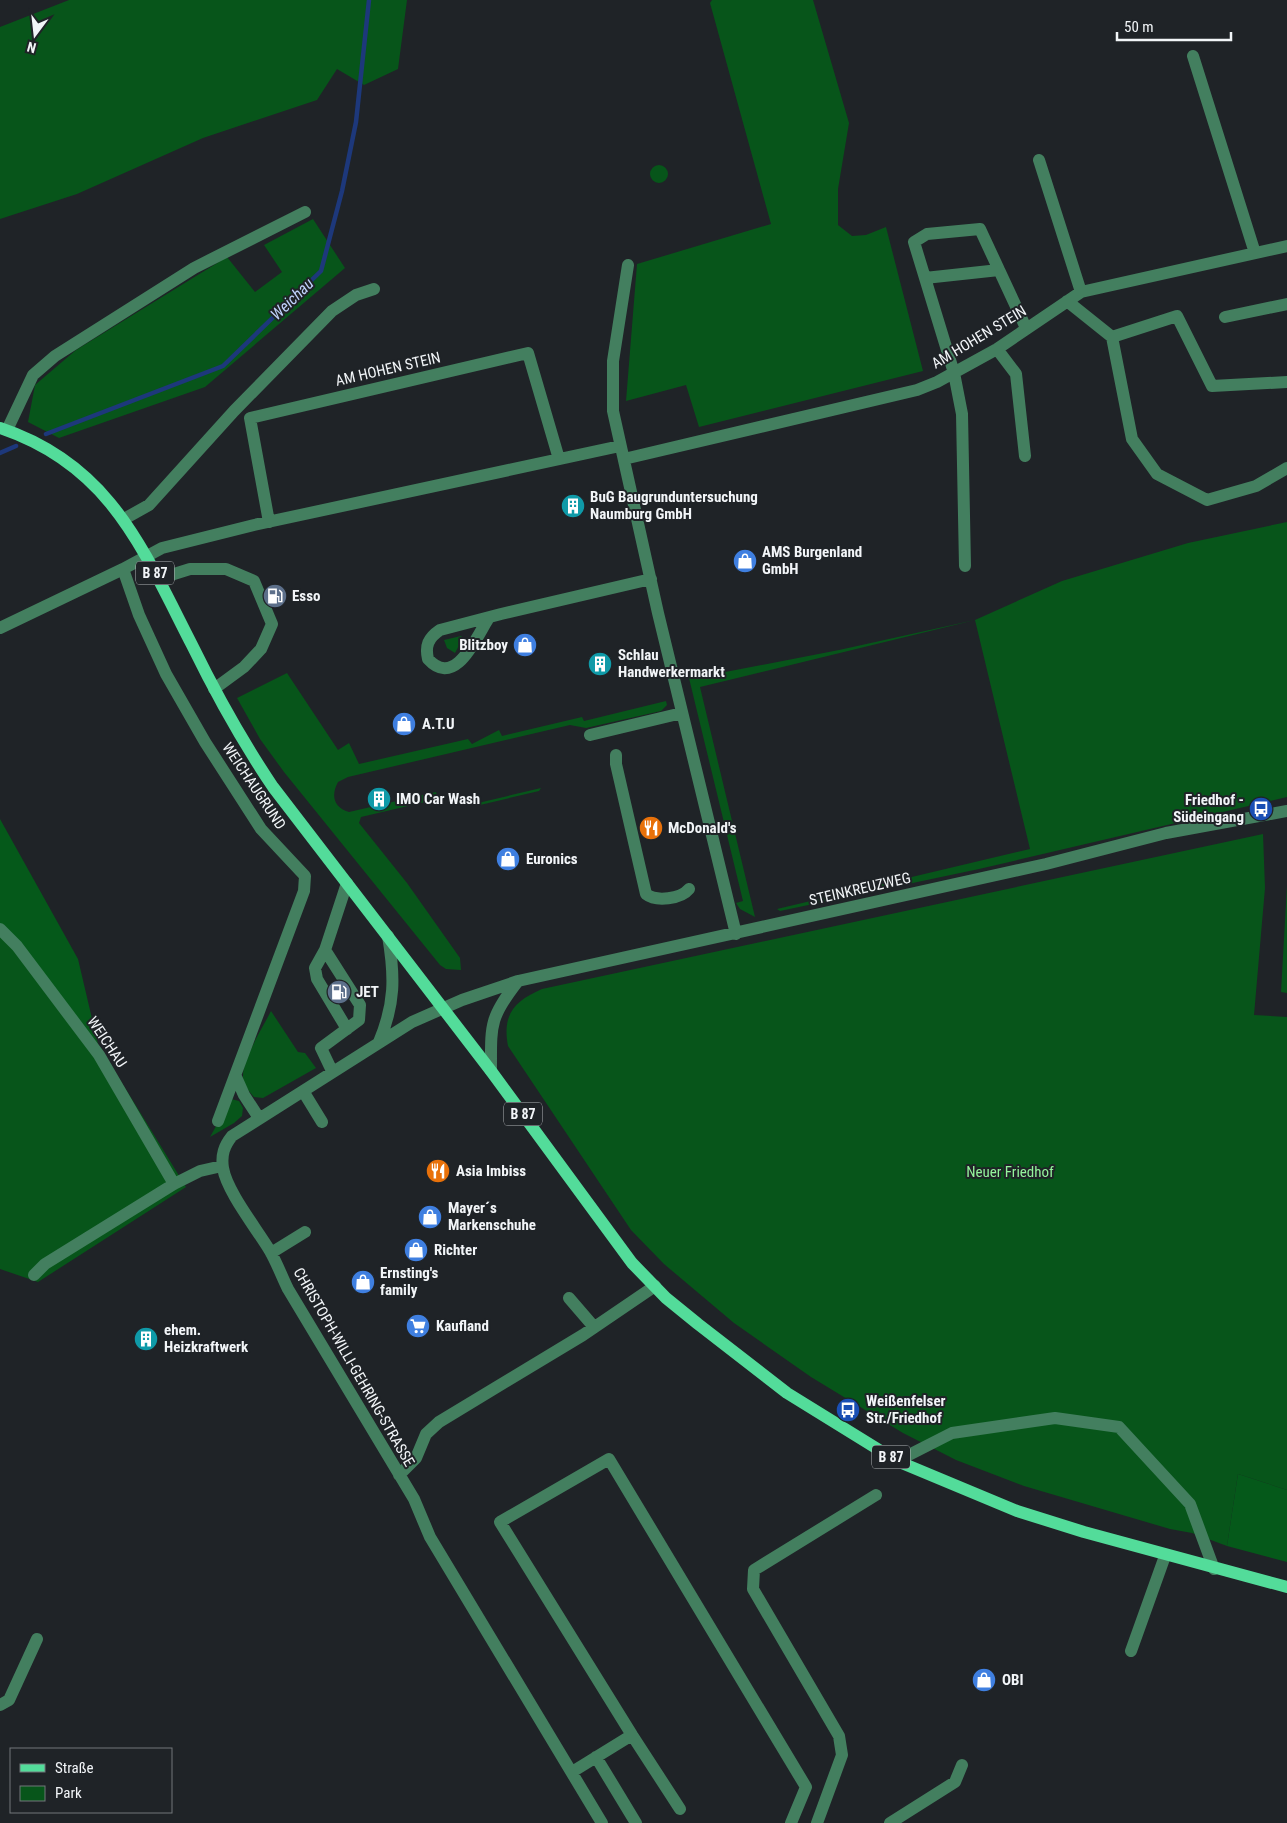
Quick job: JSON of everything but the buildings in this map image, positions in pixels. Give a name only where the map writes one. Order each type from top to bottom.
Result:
[{"type":"main road","name":"B 87","points":[[3,429],[29,439],[64,460],[96,487],[124,519],[146,556],[240,738],[273,787],[491,1071],[632,1263],[654,1286],[698,1324],[786,1393],[897,1461],[1018,1511],[1165,1556],[1287,1587]]},
{"type":"street","points":[[1193,56],[1255,253]]},
{"type":"street","points":[[1039,160],[1081,292]]},
{"type":"street","points":[[3,429],[33,375],[54,356],[194,268],[305,212]]},
{"type":"street","points":[[965,566],[962,414],[954,373],[914,242],[927,234],[980,230],[1026,328]]},
{"type":"street","name":"AM HOHEN STEIN","points":[[624,459],[917,390],[954,373],[997,349],[1081,292],[1287,246]]},
{"type":"street","points":[[628,264],[613,361],[611,393],[620,446],[736,934]]},
{"type":"street","points":[[925,278],[999,270]]},
{"type":"street","points":[[124,519],[149,505],[234,411],[332,311],[356,295],[374,289]]},
{"type":"street","points":[[1068,301],[1112,337],[1132,439],[1157,474],[1208,500],[1256,486],[1287,468]]},
{"type":"street","points":[[1225,318],[1287,304]]},
{"type":"street","points":[[1112,337],[1177,316],[1212,386],[1287,382]]},
{"type":"street","points":[[997,349],[1016,374],[1025,456]]},
{"type":"street","name":"AM HOHEN STEIN","points":[[269,522],[250,418],[528,353],[559,459]]},
{"type":"street","points":[[0,628],[123,569],[162,548],[269,522],[620,446]]},
{"type":"street","name":"WEICHAUGRUND","points":[[123,569],[139,615],[166,674],[205,742],[261,829],[305,876],[304,891],[218,1121]]},
{"type":"street","points":[[158,580],[190,569],[226,569],[254,581],[272,624],[261,649],[244,666],[214,689]]},
{"type":"street","points":[[488,619],[463,660],[456,665],[443,668],[428,659],[428,642],[432,635],[440,630],[651,579]]},
{"type":"street","points":[[590,735],[682,713]]},
{"type":"street","points":[[616,755],[616,764],[646,894],[655,900],[684,894],[689,889]]},
{"type":"street","name":"STEINKREUZWEG","points":[[442,1008],[518,980],[736,934],[1046,864],[1166,833],[1287,811]]},
{"type":"street","points":[[347,883],[325,950],[315,968],[317,979],[347,1029]]},
{"type":"street","name":"WEICHAU","points":[[0,929],[16,946],[99,1055],[174,1184]]},
{"type":"street","points":[[378,1042],[387,1021],[393,992],[388,936]]},
{"type":"street","points":[[325,950],[360,1005],[359,1020],[321,1048],[332,1071]]},
{"type":"street","points":[[491,1071],[491,1032],[495,1014],[518,980]]},
{"type":"street","points":[[34,1275],[45,1264],[174,1184],[200,1171],[222,1166],[224,1149],[232,1136],[378,1042],[442,1008]]},
{"type":"street","points":[[236,1077],[244,1095],[259,1118]]},
{"type":"street","points":[[303,1091],[322,1122]]},
{"type":"street","name":"CHRISTOPH-WILLI-GEHRING-STRASSE","points":[[222,1166],[228,1183],[271,1253],[288,1290],[419,1508],[430,1538],[602,1823]]},
{"type":"street","points":[[271,1253],[305,1232]]},
{"type":"street","points":[[398,1475],[416,1458],[426,1434],[438,1422],[594,1327],[654,1286]]},
{"type":"street","points":[[568,1298],[594,1327]]},
{"type":"street","points":[[897,1461],[952,1433],[1055,1418],[1119,1427],[1190,1504],[1214,1569]]},
{"type":"street","points":[[680,1809],[500,1522],[609,1459],[806,1786],[791,1823]]},
{"type":"street","points":[[817,1823],[842,1755],[842,1745],[839,1736],[752,1589],[754,1570],[876,1495]]},
{"type":"street","points":[[1131,1651],[1165,1556]]},
{"type":"street","points":[[0,1705],[9,1700],[37,1639]]},
{"type":"street","points":[[572,1772],[632,1735]]},
{"type":"street","points":[[596,1757],[636,1823]]},
{"type":"street","points":[[890,1823],[955,1782],[962,1765]]},
{"type":"green space","points":[[69,0],[407,0],[398,69],[364,85],[337,69],[317,100],[203,138],[77,194],[0,219],[0,27]]},
{"type":"green space","points":[[712,0],[813,0],[849,123],[838,189],[838,225],[852,236],[866,235],[886,227],[923,371],[699,427],[686,385],[626,401],[637,264],[771,224],[710,3]]},
{"type":"green space","points":[[655,165],[663,165],[668,170],[666,181],[655,183],[650,178],[650,170]]},
{"type":"green space","points":[[313,219],[345,268],[205,387],[59,438],[28,422],[35,385],[76,350],[227,257],[255,292],[282,272],[264,245]]},
{"type":"green space","points":[[1287,522],[1287,797],[979,869],[780,911],[777,909],[1030,849],[975,620],[1062,581],[1188,543]]},
{"type":"green space","points":[[975,620],[700,687],[755,917],[740,909],[736,903],[743,901],[688,674],[693,672],[720,673],[839,650]]},
{"type":"green space","points":[[461,636],[463,638],[455,653],[447,648],[444,640]]},
{"type":"green space","points":[[287,673],[338,750],[349,743],[359,764],[468,739],[472,744],[499,730],[502,736],[582,717],[584,721],[666,701],[667,705],[661,711],[586,728],[570,725],[348,777],[338,782],[334,796],[335,800],[340,807],[349,812],[436,792],[438,799],[361,817],[359,823],[407,883],[460,958],[461,970],[446,969],[440,965],[284,772],[260,739],[237,698]]},
{"type":"green space","points":[[541,788],[539,791],[480,805],[478,803]]},
{"type":"green space","points":[[0,819],[78,959],[98,1044],[0,924]]},
{"type":"green space","name":"Neuer Friedhof","points":[[1263,834],[1265,888],[1254,1015],[1287,1017],[1287,1490],[1238,1474],[1227,1546],[1192,1533],[1170,1529],[1024,1486],[956,1460],[903,1433],[811,1377],[734,1323],[664,1264],[631,1230],[508,1046],[507,1026],[512,1010],[524,999],[542,989]]},
{"type":"green space","points":[[1287,885],[1287,993],[1281,992]]},
{"type":"green space","points":[[0,924],[98,1044],[186,1187],[38,1282],[0,1269]]},
{"type":"green space","points":[[271,1011],[298,1052],[305,1053],[316,1068],[263,1098],[254,1097],[244,1083],[244,1070],[249,1053]]},
{"type":"green space","points":[[231,1099],[239,1101],[243,1108],[242,1116],[210,1137]]},
{"type":"green space","points":[[1238,1474],[1287,1490],[1287,1562],[1227,1546]]},
{"type":"waterway","name":"Weichau","points":[[46,434],[223,366],[321,271],[342,191],[356,122],[369,0]]},
{"type":"waterway","name":"Weichau","points":[[0,453],[16,446]]},
{"type":"place","name":"BuG Baugrunduntersuchung Naumburg GmbH","points":[[573,506]]},
{"type":"place","name":"AMS Burgenland GmbH","points":[[745,561]]},
{"type":"place","name":"Esso","points":[[275,596]]},
{"type":"place","name":"Blitzboy","points":[[525,645]]},
{"type":"place","name":"Schlau Handwerkermarkt","points":[[600,664]]},
{"type":"place","name":"A.T.U","points":[[404,724]]},
{"type":"place","name":"IMO Car Wash","points":[[379,799]]},
{"type":"place","name":"Friedhof - Südeingang","points":[[1261,809]]},
{"type":"place","name":"McDonald's","points":[[651,828]]},
{"type":"place","name":"Euronics","points":[[508,859]]},
{"type":"place","name":"JET","points":[[339,992]]},
{"type":"place","name":"Asia Imbiss","points":[[438,1171]]},
{"type":"place","name":"Mayer´s Markenschuhe","points":[[430,1217]]},
{"type":"place","name":"Richter","points":[[416,1250]]},
{"type":"place","name":"Ernsting's family","points":[[363,1282]]},
{"type":"place","name":"Kaufland","points":[[418,1326]]},
{"type":"place","name":"ehem. Heizkraftwerk","points":[[146,1339]]},
{"type":"place","name":"Weißenfelser Str./Friedhof","points":[[848,1410]]},
{"type":"place","name":"OBI","points":[[984,1680]]}]
